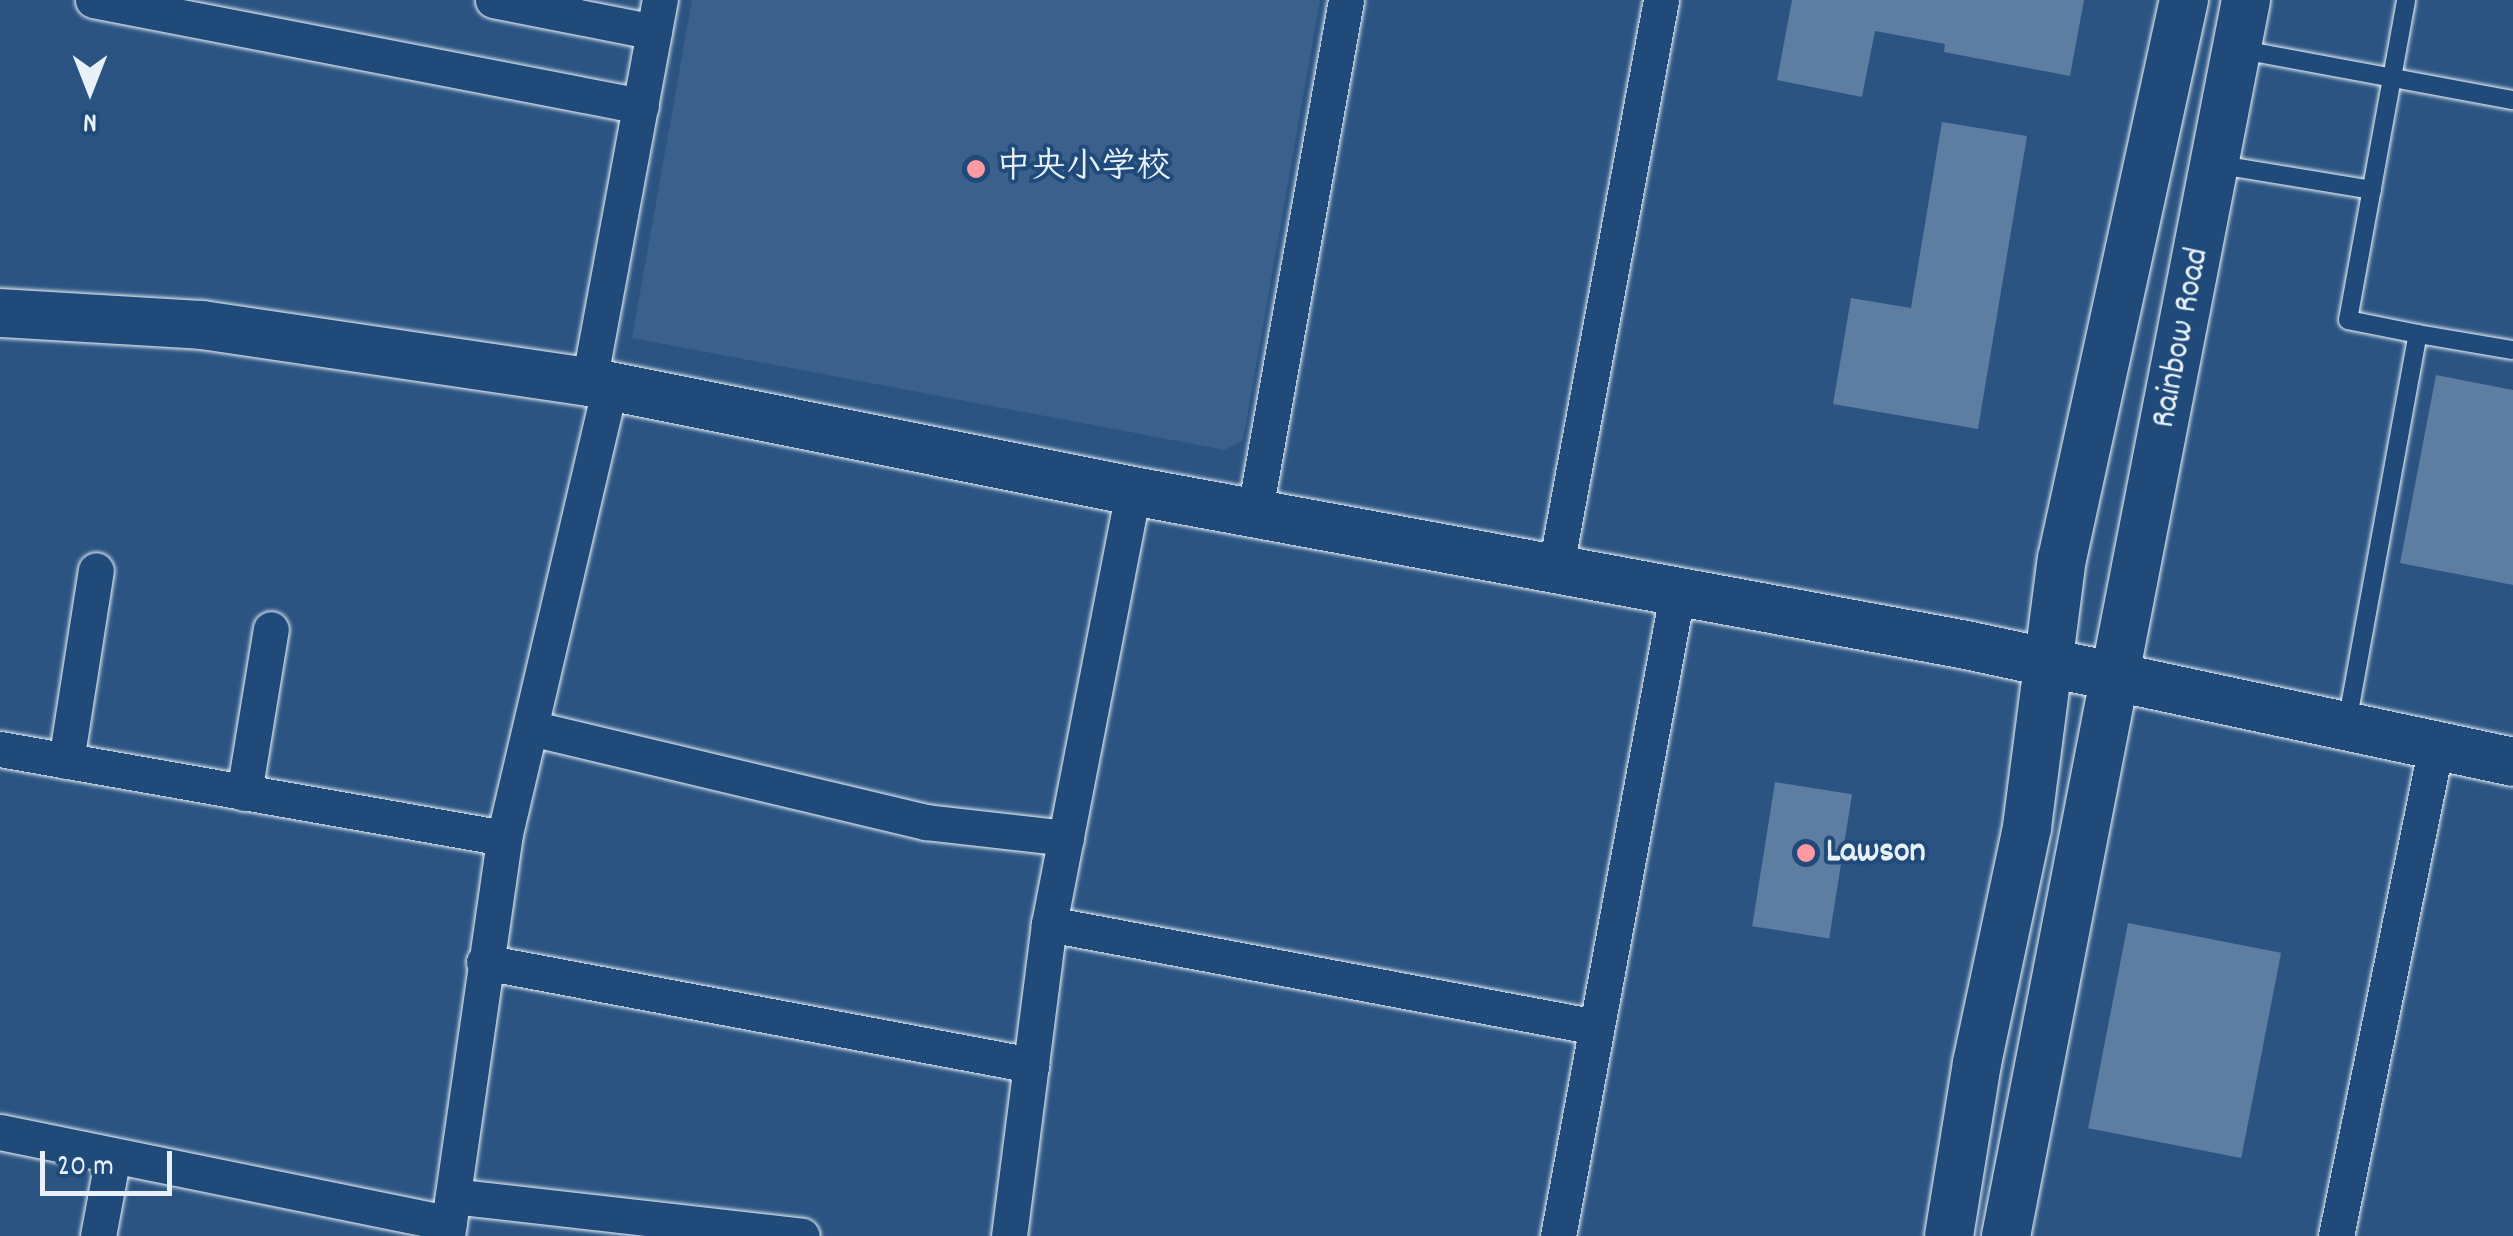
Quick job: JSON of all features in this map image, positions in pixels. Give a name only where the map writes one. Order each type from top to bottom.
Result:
[{"type":"street","points":[[93,0],[641,106]]},
{"type":"street","points":[[450,1218],[504,838],[600,384],[657,16],[494,0]]},
{"type":"street","points":[[1255,510],[1346,0]]},
{"type":"street","points":[[1556,566],[1661,0]]},
{"type":"street","name":"Rainbow Road","points":[[1948,1236],[2028,827],[2044,661],[2184,0]]},
{"type":"street","name":"Rainbow Road","points":[[2006,1236],[2118,677],[2246,0]]},
{"type":"street","points":[[0,312],[202,325],[600,384],[1133,491],[1556,566],[2044,661],[2513,762]]},
{"type":"street","points":[[1009,1236],[1050,924],[1133,491]]},
{"type":"street","points":[[66,761],[96,570]]},
{"type":"street","points":[[1558,1236],[1678,589]]},
{"type":"street","points":[[244,793],[271,629]]},
{"type":"street","points":[[530,728],[926,822],[1066,838]]},
{"type":"street","points":[[2336,1236],[2436,746]]},
{"type":"street","points":[[0,748],[504,838]]},
{"type":"street","points":[[1050,924],[1596,1027]]},
{"type":"street","points":[[484,962],[1030,1065]]},
{"type":"street","points":[[0,1132],[450,1218],[802,1236]]},
{"type":"street","points":[[98,1236],[114,1156]]},
{"type":"lane","points":[[2406,0],[2348,320],[2513,350]]},
{"type":"lane","points":[[2236,49],[2513,100]]},
{"type":"lane","points":[[2215,164],[2372,190]]},
{"type":"lane","points":[[2346,729],[2418,334]]},
{"type":"shaded area","name":"中央小学校","points":[[692,0],[1320,0],[1243,440],[1225,450],[632,338]]},
{"type":"building","points":[[1792,0],[2084,0],[2070,76],[1944,52],[1945,44],[1875,31],[1862,97],[1777,80]]},
{"type":"building","points":[[1942,122],[2027,136],[1978,429],[1833,404],[1851,298],[1911,308]]},
{"type":"building","points":[[2436,375],[2513,390],[2513,585],[2400,563]]},
{"type":"building","points":[[1775,782],[1852,794],[1829,938],[1752,926]]},
{"type":"building","points":[[2128,923],[2281,953],[2241,1158],[2088,1128]]},
{"type":"place","name":"中央小学校","points":[[976,169]]},
{"type":"place","name":"Lawson","points":[[1806,853]]}]
